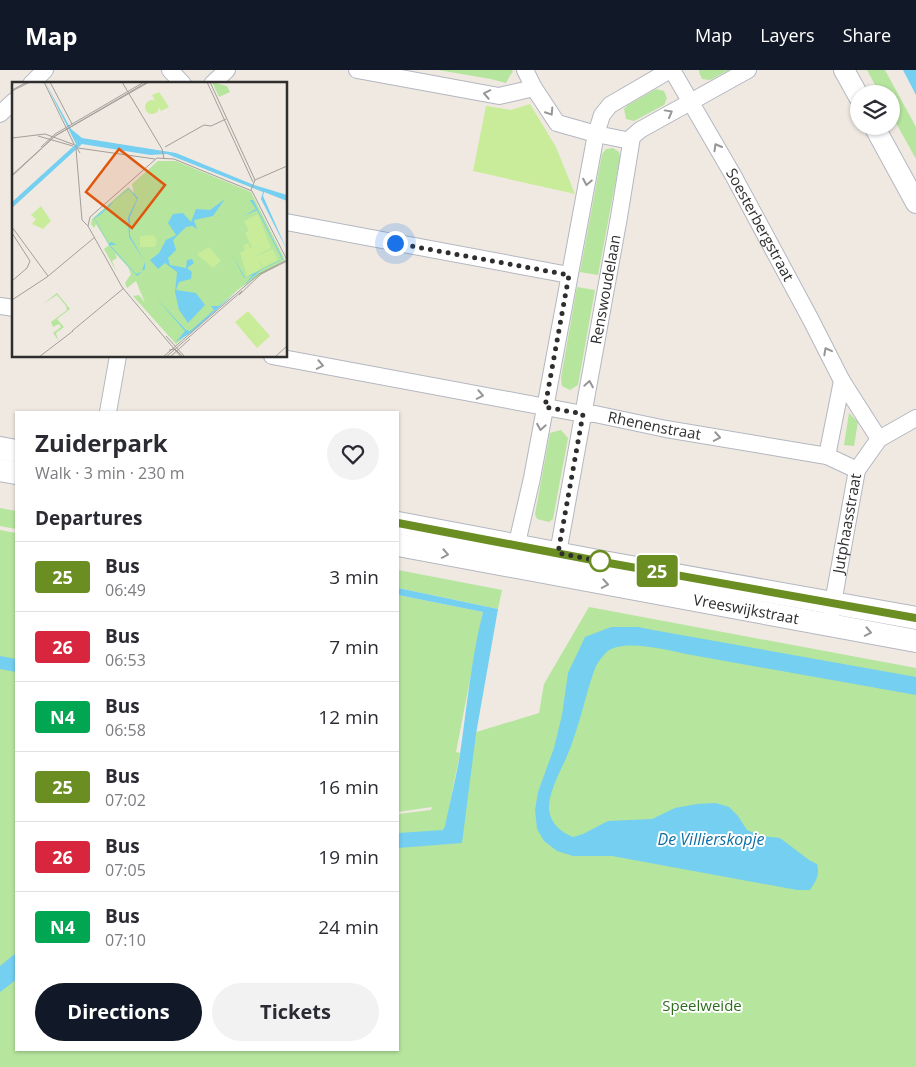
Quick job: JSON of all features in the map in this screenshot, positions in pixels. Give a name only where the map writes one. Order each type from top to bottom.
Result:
[{"type":"main road","points":[[0,448],[15,451]]},
{"type":"main road","points":[[0,470],[15,473]]},
{"type":"main road","name":"Vreeswijkstraat","points":[[399,523],[514,556],[554,575],[916,641]]},
{"type":"main road","name":"Vreeswijkstraat","points":[[399,545],[514,556],[558,553],[916,618]]},
{"type":"street","points":[[33,82],[45,70]]},
{"type":"street","points":[[170,70],[181,82]]},
{"type":"street","points":[[357,70],[499,96],[534,88]]},
{"type":"street","points":[[525,70],[534,88],[557,123],[631,141],[632,136],[640,130],[748,70]]},
{"type":"street","points":[[514,556],[532,478],[596,134],[602,115],[610,104],[671,70]]},
{"type":"street","name":"Soesterbergstraat","points":[[671,70],[742,192],[842,381],[879,439]]},
{"type":"street","points":[[844,70],[852,85]]},
{"type":"street","points":[[0,114],[12,103]]},
{"type":"street","points":[[879,135],[916,203]]},
{"type":"street","name":"Renswoudelaan","points":[[554,575],[631,141]]},
{"type":"street","points":[[288,222],[569,275]]},
{"type":"street","points":[[108,411],[118,358]]},
{"type":"street","name":"Rhenenstraat","points":[[283,358],[583,414],[595,414],[666,429],[827,456],[857,470]]},
{"type":"street","points":[[827,456],[842,381]]},
{"type":"street","name":"Jutphaasstraat","points":[[828,625],[857,470],[879,439],[916,418]]},
{"type":"green space","points":[[438,70],[512,70],[513,72],[506,83]]},
{"type":"green space","points":[[699,70],[729,70],[710,80],[702,79]]},
{"type":"green space","points":[[867,70],[885,70],[893,85],[875,85]]},
{"type":"green space","points":[[656,89],[664,91],[667,98],[664,105],[634,121],[626,119],[624,109],[628,105]]},
{"type":"green space","points":[[900,98],[916,127],[916,159],[900,130]]},
{"type":"green space","points":[[530,104],[556,147],[575,194],[473,171],[486,106],[511,110]]},
{"type":"green space","points":[[613,148],[619,152],[620,158],[598,275],[580,272],[602,154],[606,149]]},
{"type":"green space","points":[[577,287],[595,290],[578,385],[570,390],[562,386],[561,378]]},
{"type":"green space","points":[[849,413],[858,422],[854,446],[844,445]]},
{"type":"green space","points":[[561,430],[568,438],[553,519],[549,522],[537,519],[535,514],[550,433]]},
{"type":"green space","points":[[0,508],[15,511],[15,529],[0,526]]},
{"type":"green space","name":"Speelweide","points":[[0,530],[15,533],[15,1051],[399,1051],[399,814],[431,810],[432,807],[399,812],[399,595],[483,612],[456,752],[460,753],[450,803],[473,733],[539,713],[544,684],[589,607],[916,668],[916,1067],[0,1067]]},
{"type":"green space","points":[[399,570],[502,590],[498,609],[399,588]]},
{"type":"water","points":[[903,70],[916,70],[916,95]]},
{"type":"water","points":[[399,588],[498,609],[476,734],[462,843],[399,848],[399,833],[443,830],[445,826],[458,763],[472,665],[483,612],[399,595]]},
{"type":"water","name":"De Villierskopje","points":[[611,627],[638,627],[916,677],[916,695],[657,648],[635,646],[625,646],[608,651],[596,666],[572,742],[550,797],[550,815],[557,827],[573,837],[608,821],[652,819],[675,808],[716,803],[729,807],[738,816],[747,830],[761,836],[780,838],[817,864],[817,878],[810,890],[797,890],[612,856],[573,856],[557,851],[544,841],[537,829],[535,810],[538,792],[554,748],[562,715],[568,673],[585,637]]},
{"type":"water","points":[[0,656],[15,659],[15,672],[0,669]]},
{"type":"water","points":[[15,954],[15,981],[0,992],[0,966]]},
{"type":"bus line","name":"25","points":[[399,523],[916,618]]},
{"type":"route","points":[[395,243],[569,275],[545,407],[583,414],[558,553],[603,562],[600,561]]}]
